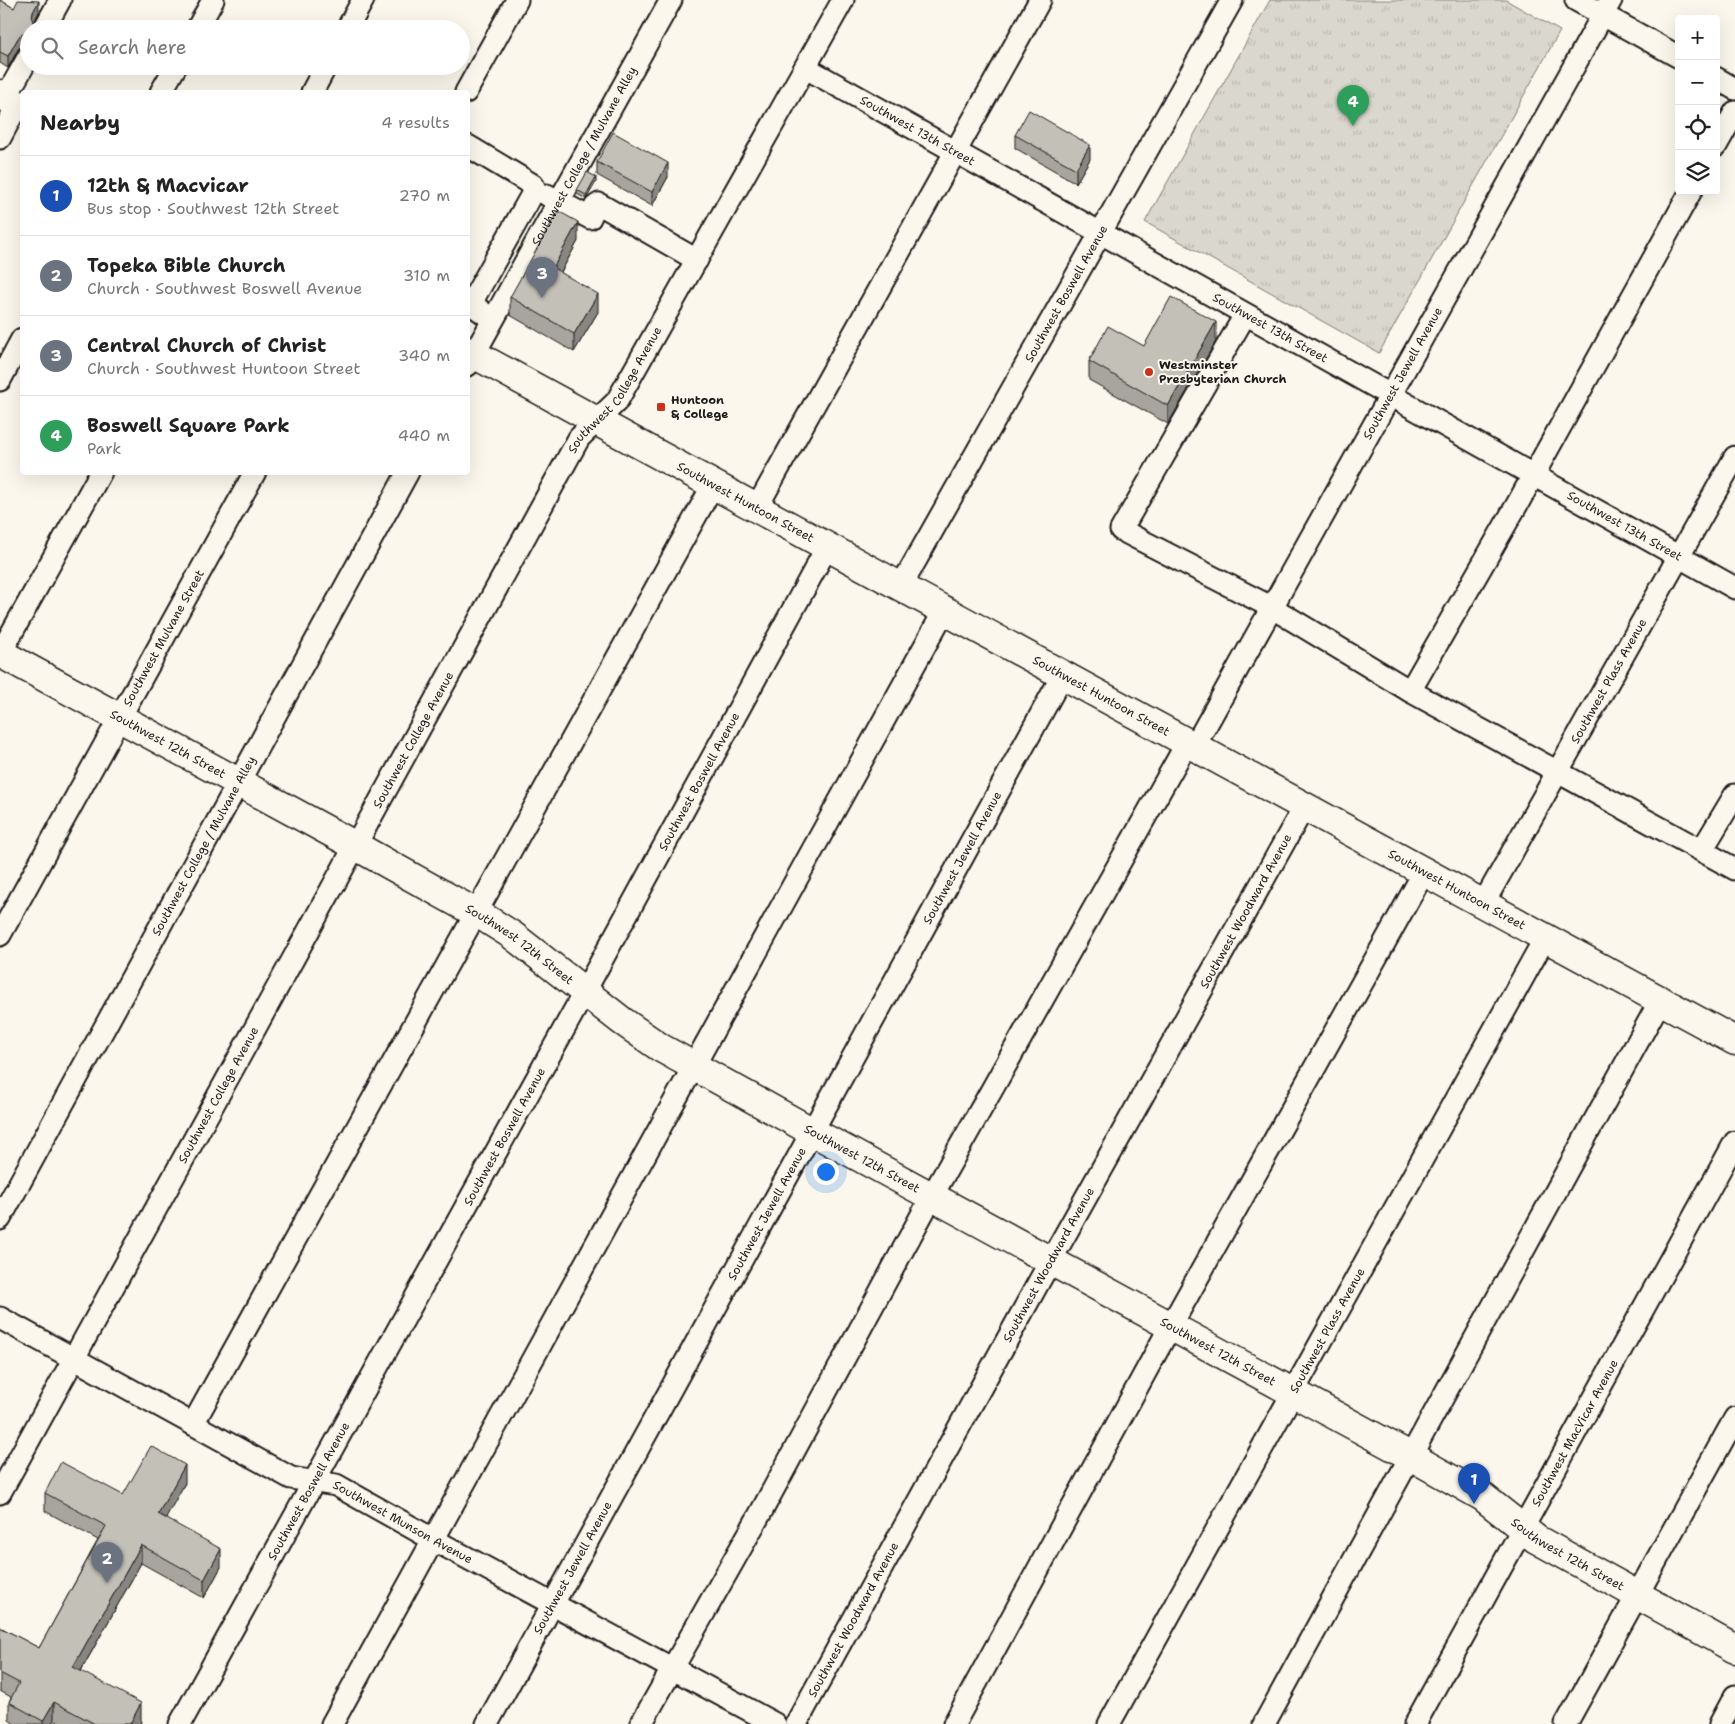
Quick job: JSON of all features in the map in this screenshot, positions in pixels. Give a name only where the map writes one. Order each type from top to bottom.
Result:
[{"type":"main road","name":"Southwest Huntoon Street","points":[[470,358],[713,485],[1735,1041]]},
{"type":"main road","name":"Southwest 12th Street","points":[[0,654],[476,912],[512,935],[642,1036],[813,1132],[1412,1457],[1483,1497],[1536,1539],[1735,1649]]},
{"type":"street","points":[[49,20],[60,0]]},
{"type":"street","points":[[202,20],[213,0]]},
{"type":"street","points":[[352,20],[363,0]]},
{"type":"street","points":[[467,90],[517,0]]},
{"type":"street","name":"Southwest College / Mulvane Alley","points":[[470,355],[671,0]]},
{"type":"street","name":"Southwest College Avenue","points":[[0,1493],[579,438],[617,401],[843,0]]},
{"type":"street","points":[[756,509],[1040,0]]},
{"type":"street","name":"Southwest Boswell Avenue","points":[[900,588],[1232,0]]},
{"type":"street","points":[[1576,0],[1607,7],[1675,54]]},
{"type":"street","name":"Southwest Jewell Avenue","points":[[641,1724],[760,1514],[932,1196],[1271,607],[1607,7]]},
{"type":"street","name":"Southwest 13th Street","points":[[806,68],[1735,588]]},
{"type":"street","points":[[0,138],[22,75]]},
{"type":"street","points":[[162,90],[171,75]]},
{"type":"street","points":[[313,90],[321,75]]},
{"type":"street","points":[[1720,80],[1735,88]]},
{"type":"street","points":[[1720,139],[1735,112]]},
{"type":"street","points":[[470,147],[533,185],[535,189],[590,218],[595,207],[599,204],[697,260]]},
{"type":"street","points":[[492,319],[474,306],[475,296],[535,189]]},
{"type":"street","points":[[1410,691],[1534,474],[1689,195]]},
{"type":"street","points":[[1245,315],[1121,530],[1271,607],[1410,691],[1735,869]]},
{"type":"street","points":[[0,380],[20,343]]},
{"type":"street","name":"Southwest Plass Avenue","points":[[1483,904],[1735,457]]},
{"type":"street","points":[[0,654],[99,475]]},
{"type":"street","name":"Southwest Mulvane Street","points":[[0,935],[253,475]]},
{"type":"street","name":"Southwest College / Mulvane Alley","points":[[0,1219],[406,475]]},
{"type":"street","points":[[192,1424],[713,485]]},
{"type":"street","name":"Southwest Boswell Avenue","points":[[180,1724],[585,991],[827,547]]},
{"type":"street","points":[[332,1724],[944,611]]},
{"type":"street","name":"Southwest Jewell Avenue","points":[[487,1724],[1062,676]]},
{"type":"street","points":[[1702,850],[1735,794]]},
{"type":"street","name":"Southwest Woodward Avenue","points":[[796,1724],[1304,807]]},
{"type":"street","points":[[954,1724],[1171,1326],[1424,872]]},
{"type":"street","name":"Southwest Plass Avenue","points":[[1109,1724],[1545,938]]},
{"type":"street","points":[[1264,1724],[1412,1457],[1660,1001]]},
{"type":"street","name":"Southwest MacVicar Avenue","points":[[1415,1724],[1735,1142]]},
{"type":"street","name":"Southwest Munson Avenue","points":[[0,1318],[291,1478],[336,1485],[775,1724]]},
{"type":"street","points":[[1566,1724],[1735,1418]]},
{"type":"street","points":[[1720,1724],[1735,1696]]},
{"type":"green space","points":[[1270,0],[1506,0],[1560,31],[1379,353],[1145,222]]},
{"type":"building","points":[[0,0],[14,8],[18,0],[39,1],[33,12],[32,20],[20,20],[20,36],[8,56],[0,52]]},
{"type":"building","points":[[1029,110],[1090,145],[1076,169],[1015,135]]},
{"type":"building","points":[[613,132],[668,163],[652,192],[597,162]]},
{"type":"building","points":[[587,172],[596,177],[586,195],[577,190]]},
{"type":"building","points":[[558,211],[578,222],[553,268],[598,294],[574,334],[510,297]]},
{"type":"building","name":"Westminster Presbyterian Church","points":[[1171,297],[1216,322],[1168,406],[1089,361],[1108,326],[1144,346]]},
{"type":"building","points":[[151,1446],[185,1465],[158,1514],[221,1549],[204,1580],[141,1545],[73,1667],[141,1703],[130,1724],[95,1724],[54,1702],[43,1721],[9,1702],[19,1683],[0,1673],[0,1627],[39,1648],[106,1526],[45,1493],[61,1462],[123,1495]]},
{"type":"place","name":"Boswell Square Park","points":[[1353,126]]},
{"type":"place","name":"Central Church of Christ","points":[[542,298]]},
{"type":"place","name":"Westminster Presbyterian Church","points":[[1149,372]]},
{"type":"place","name":"Huntoon & College","points":[[661,407]]},
{"type":"place","name":"12th & Macvicar","points":[[1474,1504]]},
{"type":"place","name":"Topeka Bible Church","points":[[107,1583]]}]
